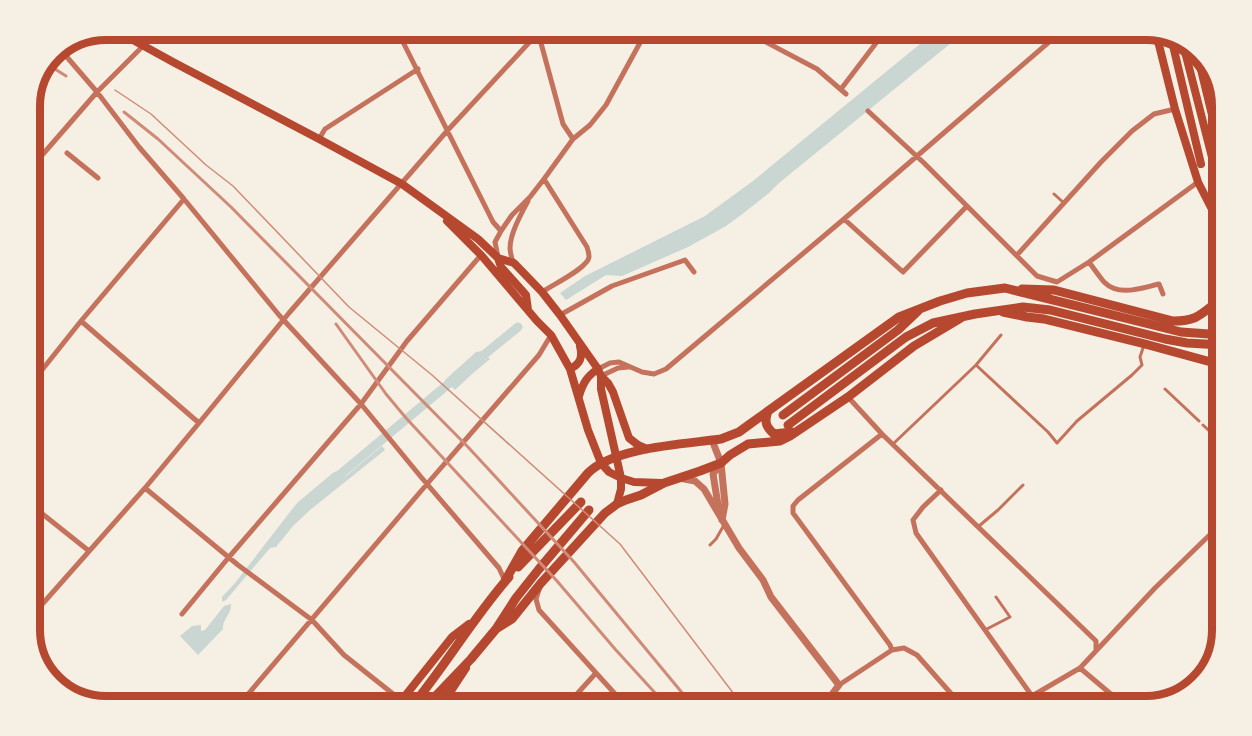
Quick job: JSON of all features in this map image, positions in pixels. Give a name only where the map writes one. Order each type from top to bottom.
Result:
[{"type":"highway","points":[[1005,288],[1187,344],[1211,345]]},
{"type":"highway","points":[[505,581],[522,551],[588,473],[601,463],[647,449],[731,436],[899,316],[967,293],[1005,288],[1054,291],[1173,321],[1188,321],[1211,306]]},
{"type":"highway","points":[[788,425],[906,337],[933,323],[1023,307],[1181,332],[1211,334]]},
{"type":"highway","points":[[783,415],[898,330],[922,308]]},
{"type":"highway","points":[[996,310],[1044,319],[1211,362]]},
{"type":"highway","points":[[496,629],[512,619],[605,513],[617,504],[664,483],[721,463],[748,444],[780,441],[790,436],[848,397],[914,346],[961,318]]},
{"type":"highway","points":[[768,411],[765,422],[767,428],[774,434],[789,433],[802,428]]},
{"type":"highway","points":[[420,696],[473,621],[505,581],[580,502]]},
{"type":"highway","points":[[436,696],[496,629],[521,591],[589,510]]},
{"type":"main road","points":[[134,40],[402,184],[478,239],[498,258],[513,263],[542,291],[608,383],[629,438],[647,449]]},
{"type":"main road","points":[[1158,42],[1175,109],[1198,182],[1211,208]]},
{"type":"main road","points":[[1173,46],[1201,164]]},
{"type":"main road","points":[[1186,55],[1211,154]]},
{"type":"main road","points":[[1202,72],[1211,110]]},
{"type":"main road","points":[[436,208],[481,255],[551,335],[570,369],[588,430],[601,463],[609,472],[621,478],[634,482],[664,483]]},
{"type":"main road","points":[[498,258],[501,267],[526,295],[528,310]]},
{"type":"main road","points":[[570,369],[578,364],[581,358],[579,342]]},
{"type":"main road","points":[[579,396],[584,381],[589,375],[599,373]]},
{"type":"main road","points":[[599,373],[621,478],[617,504]]},
{"type":"main road","points":[[406,696],[452,638],[473,621]]},
{"type":"main road","points":[[448,696],[471,659]]},
{"type":"street","points":[[41,158],[97,92],[147,40]]},
{"type":"street","points":[[402,40],[493,222],[501,231]]},
{"type":"street","points":[[41,606],[145,488],[284,320],[447,131],[532,40]]},
{"type":"street","points":[[542,40],[563,124],[573,140]]},
{"type":"street","points":[[498,258],[495,242],[501,231],[573,140],[590,125],[606,105],[642,40]]},
{"type":"street","points":[[762,40],[817,69],[844,91],[879,40]]},
{"type":"street","points":[[599,373],[612,363],[619,362],[654,374],[666,369],[1051,40]]},
{"type":"street","points":[[66,56],[284,320],[361,404],[499,568],[505,581]]},
{"type":"street","points":[[319,139],[325,129],[418,69]]},
{"type":"street","points":[[1017,255],[1132,131],[1154,114],[1175,109]]},
{"type":"street","points":[[868,111],[1037,276],[1057,282],[1089,262],[1198,182]]},
{"type":"street","points":[[67,153],[98,178]]},
{"type":"street","points":[[542,291],[586,264],[589,257],[587,247],[544,179]]},
{"type":"street","points":[[513,263],[509,251],[511,242],[530,197]]},
{"type":"street","points":[[41,372],[184,199]]},
{"type":"street","points":[[844,219],[903,272],[967,206]]},
{"type":"street","points":[[182,614],[189,602],[361,404],[407,341],[481,255]]},
{"type":"street","points":[[560,315],[612,286],[685,260],[694,272]]},
{"type":"street","points":[[1089,262],[1105,283],[1115,289],[1125,290],[1159,284],[1162,294]]},
{"type":"street","points":[[81,321],[200,423]]},
{"type":"street","points":[[247,696],[539,355],[551,335]]},
{"type":"street","points":[[848,397],[882,434],[1096,641],[1096,649]]},
{"type":"street","points":[[882,434],[798,500],[793,506],[792,513],[891,645],[892,650]]},
{"type":"street","points":[[712,440],[721,463],[725,504],[722,520]]},
{"type":"street","points":[[679,478],[695,481],[701,485],[739,548],[763,580],[771,597],[839,685]]},
{"type":"street","points":[[145,488],[229,557],[312,620],[344,655],[392,696]]},
{"type":"street","points":[[941,490],[913,520],[916,533],[1032,696],[1080,668],[1155,588],[1212,533]]},
{"type":"street","points":[[41,513],[89,552]]},
{"type":"street","points":[[542,583],[536,599],[539,610],[617,696]]},
{"type":"street","points":[[831,696],[839,685],[892,650],[904,648],[917,654],[953,696]]},
{"type":"street","points":[[1080,668],[1113,696]]},
{"type":"street","points":[[575,696],[596,673]]},
{"type":"street","points":[[1028,690],[1043,690]]},
{"type":"lane","points":[[1054,194],[1064,203]]},
{"type":"lane","points":[[893,444],[976,365],[1001,335]]},
{"type":"lane","points":[[976,365],[1048,432],[1056,443],[1077,421],[1143,366],[1140,357],[1145,344]]},
{"type":"lane","points":[[1164,389],[1199,421]]},
{"type":"lane","points":[[1203,425],[1212,433]]},
{"type":"lane","points":[[978,528],[1023,485]]},
{"type":"lane","points":[[710,545],[716,539],[722,520]]},
{"type":"lane","points":[[985,630],[1010,617],[996,597]]},
{"type":"shaded area","points":[[925,40],[955,40],[726,226],[688,247],[622,276],[606,275],[566,300],[560,293],[585,276],[705,216],[753,181]]},
{"type":"shaded area","points":[[489,350],[484,358],[485,360],[488,357],[490,359],[455,390],[445,380],[476,352]]},
{"type":"shaded area","points":[[382,446],[385,450],[310,510],[276,547],[270,548],[222,602],[222,597],[297,503],[334,472],[346,469],[342,476],[346,476]]},
{"type":"shaded area","points":[[231,604],[223,629],[198,655],[180,636],[192,626],[201,625],[201,631],[205,630],[224,606]]},
{"type":"waterway","points":[[480,358],[518,327]]},
{"type":"waterway","points":[[337,477],[458,376]]},
{"type":"tram line","points":[[115,90],[151,114],[206,165],[233,186],[349,307],[432,375],[620,544],[735,696]]},
{"type":"railway","points":[[53,68],[66,76]]},
{"type":"railway","points":[[124,112],[158,139],[231,207],[468,447],[574,562],[685,696]]},
{"type":"railway","points":[[336,324],[406,418],[557,581],[658,696]]}]
